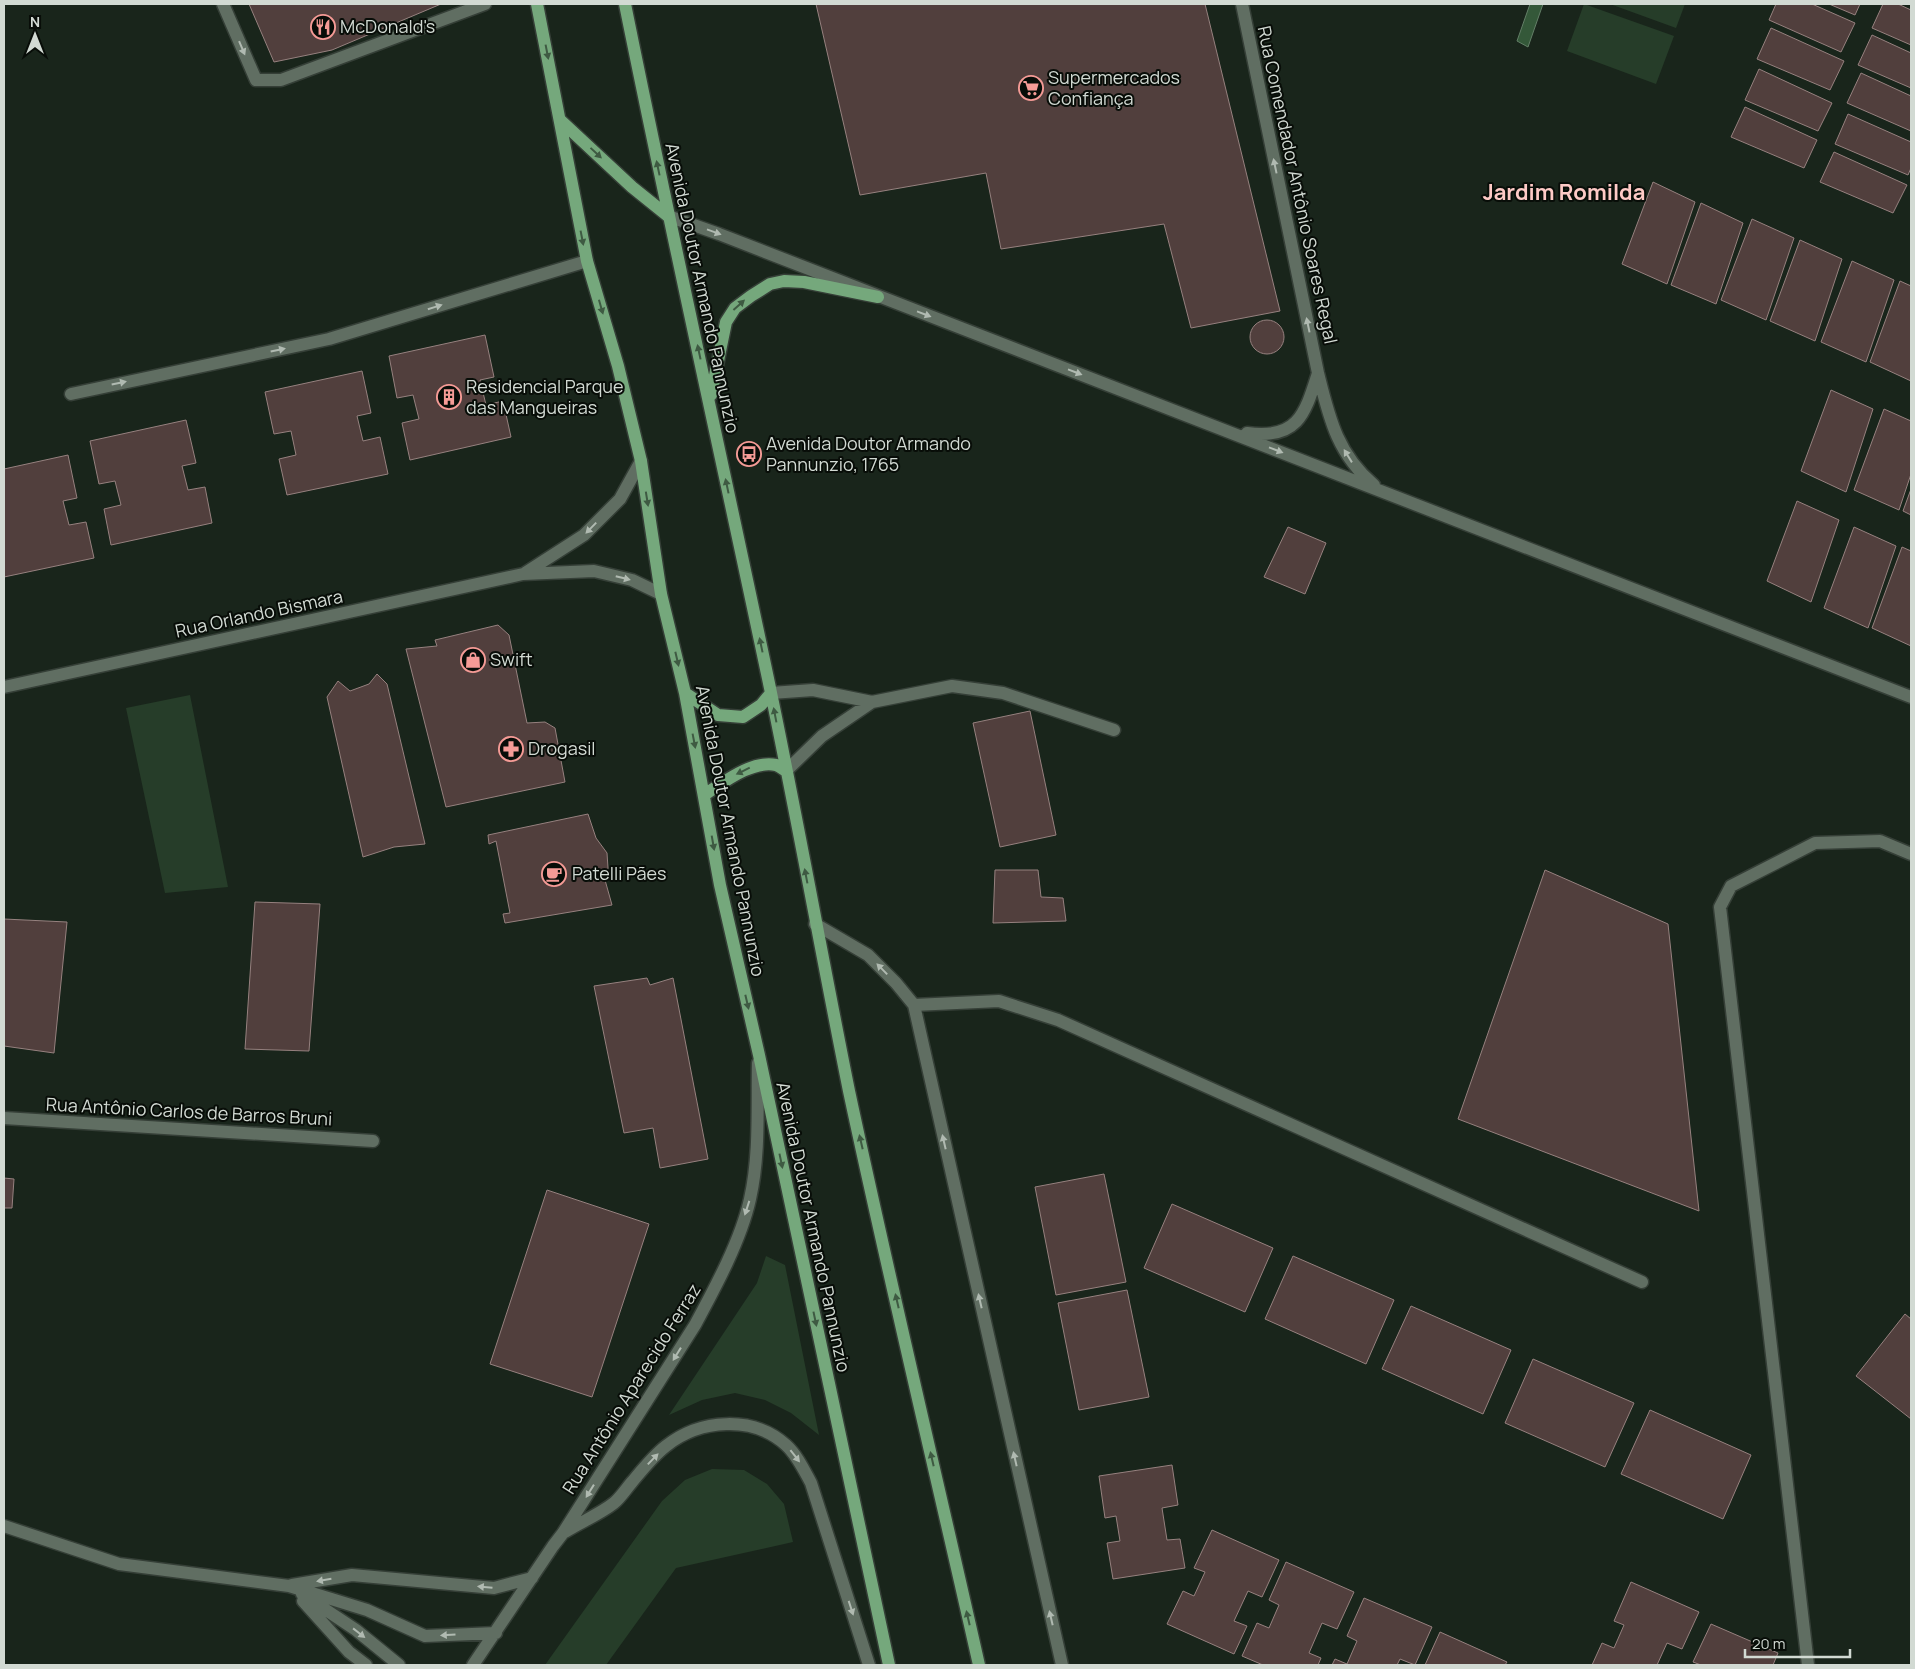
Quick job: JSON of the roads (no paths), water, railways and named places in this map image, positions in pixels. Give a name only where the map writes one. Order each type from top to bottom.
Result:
[{"type":"main road","name":"Avenida Doutor Armando Pannunzio","points":[[537,4],[587,261],[618,366],[642,461],[661,594],[685,693],[720,885],[759,1055],[889,1665]]},
{"type":"main road","name":"Avenida Doutor Armando Pannunzio","points":[[625,4],[668,216],[710,400],[771,693],[815,924],[851,1096],[979,1665]]},
{"type":"main road","points":[[560,120],[668,216]]},
{"type":"main road","points":[[710,400],[726,322],[734,308],[770,284],[784,281],[804,282],[878,297]]},
{"type":"main road","points":[[685,693],[718,715],[743,717],[761,705],[771,693]]},
{"type":"main road","points":[[704,795],[733,776],[753,766],[776,765],[786,771]]},
{"type":"street","points":[[223,4],[256,80],[281,80],[485,4]]},
{"type":"street","name":"Rua Comendador Antônio Soares Regal","points":[[1242,4],[1318,373],[1330,419],[1348,458],[1361,474],[1381,491]]},
{"type":"street","points":[[668,216],[719,234],[1911,697]]},
{"type":"street","points":[[71,394],[329,339],[587,261]]},
{"type":"street","name":"Rua Comendador Antônio Soares Regal","points":[[1228,431],[1259,435],[1278,433],[1292,426],[1308,404],[1318,373]]},
{"type":"street","name":"Rua Orlando Bismara","points":[[523,574],[584,535],[620,499],[642,461]]},
{"type":"street","name":"Rua Orlando Bismara","points":[[4,687],[523,574],[594,571],[632,580],[661,594]]},
{"type":"street","points":[[771,693],[812,690],[872,702],[952,686],[1003,693],[1114,730]]},
{"type":"street","points":[[786,771],[822,736],[872,702]]},
{"type":"street","points":[[1808,1665],[1720,908],[1731,886],[1815,843],[1880,841],[1911,854]]},
{"type":"street","points":[[815,924],[868,955],[896,983],[914,1006],[1062,1665]]},
{"type":"street","points":[[914,1006],[999,1001],[1058,1020],[1642,1282]]},
{"type":"street","name":"Rua Antônio Aparecido Ferraz","points":[[473,1665],[563,1533],[695,1325],[714,1291],[728,1260],[750,1200],[753,1177],[759,1055]]},
{"type":"street","name":"Rua Antônio Carlos de Barros Bruni","points":[[4,1118],[372,1141]]},
{"type":"street","name":"Rua Antônio Aparecido Ferraz","points":[[563,1533],[616,1502],[633,1480],[666,1446],[687,1432],[730,1423],[753,1427],[772,1435],[787,1445],[800,1462],[811,1483],[869,1665]]},
{"type":"street","points":[[4,1526],[119,1564],[289,1586],[367,1610],[425,1636],[496,1632]]},
{"type":"street","points":[[289,1586],[352,1575],[494,1588],[532,1578]]},
{"type":"street","points":[[289,1586],[349,1652],[366,1665]]},
{"type":"street","points":[[289,1586],[356,1630],[399,1665]]},
{"type":"place","name":"McDonald's","points":[[323,27]]},
{"type":"place","name":"Supermercados Confiança","points":[[1031,88]]},
{"type":"place","name":"Residencial Parque das Mangueiras","points":[[449,397]]},
{"type":"place","name":"Avenida Doutor Armando Pannunzio, 1765","points":[[749,454]]},
{"type":"place","name":"Swift","points":[[473,660]]},
{"type":"place","name":"Drogasil","points":[[511,749]]},
{"type":"place","name":"Patelli Pães","points":[[554,874]]},
{"type":"district","name":"Jardim Romilda","points":[[1564,192]]}]
